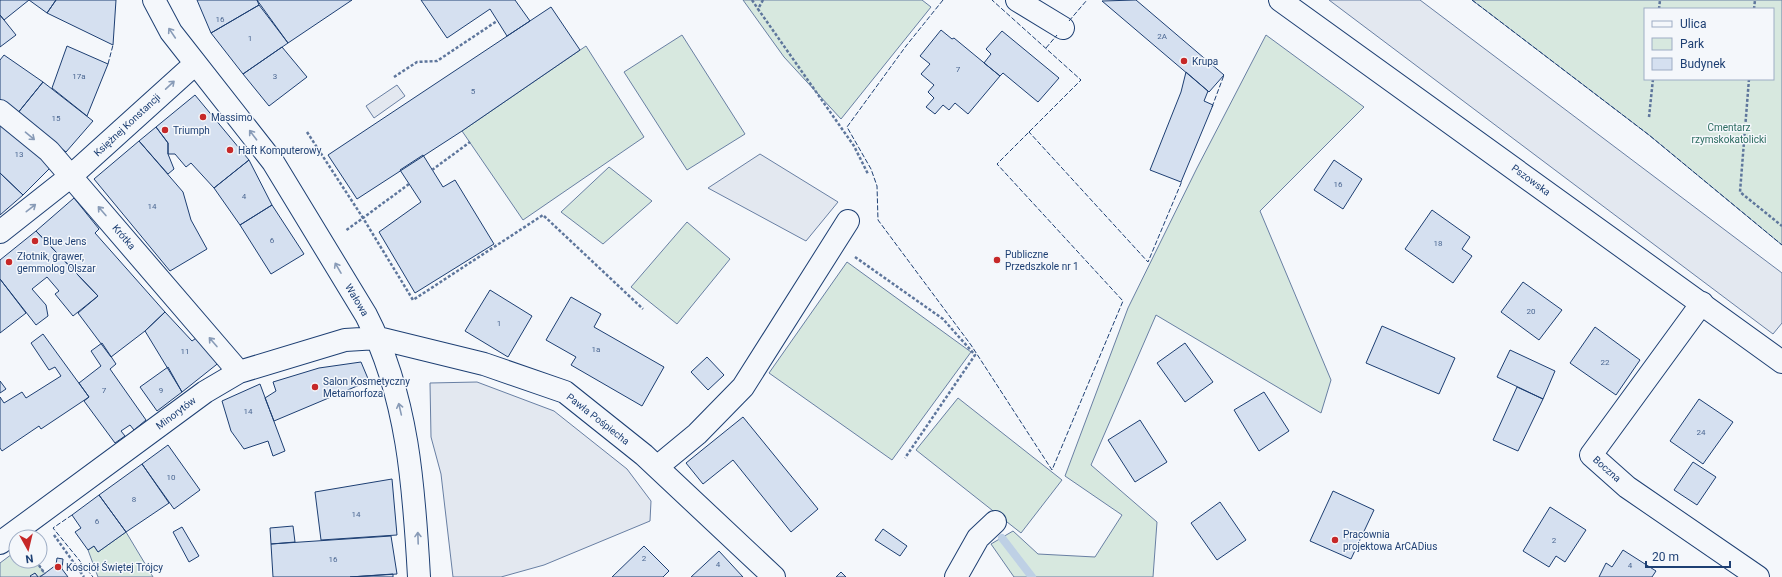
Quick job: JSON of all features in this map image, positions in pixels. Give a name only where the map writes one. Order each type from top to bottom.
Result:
[{"type":"street","points":[[154,0],[171,32],[195,64]]},
{"type":"street","points":[[1016,0],[1063,28]]},
{"type":"street","name":"Pszowska","points":[[1280,0],[1782,362]]},
{"type":"street","name":"Księżnej Konstancji","points":[[0,232],[71,176],[195,64]]},
{"type":"street","name":"Wałowa","points":[[195,64],[244,122],[273,162],[366,315],[378,338],[397,395],[404,426],[414,488],[419,577]]},
{"type":"street","name":"Krótka","points":[[0,111],[49,151],[239,372]]},
{"type":"street","points":[[657,467],[697,434],[743,387],[848,221]]},
{"type":"street","name":"Boczna","points":[[1702,303],[1591,455],[1627,487],[1758,577]]},
{"type":"street","name":"Minorytów","points":[[0,543],[205,392],[239,372],[345,340],[378,338]]},
{"type":"street","name":"Pawła Pośpiecha","points":[[378,338],[484,364],[565,392],[657,467],[774,577]]},
{"type":"street","points":[[956,577],[978,538],[995,522]]},
{"type":"path","points":[[752,0],[854,146],[868,174]]},
{"type":"path","points":[[758,9],[763,0]]},
{"type":"path","points":[[394,77],[417,62],[437,61],[497,21]]},
{"type":"path","points":[[1649,118],[1653,80]]},
{"type":"path","points":[[1749,80],[1740,192],[1782,226]]},
{"type":"path","points":[[307,132],[363,218],[413,300],[543,215],[643,309]]},
{"type":"path","points":[[432,170],[470,142]]},
{"type":"path","points":[[341,234],[409,184]]},
{"type":"path","points":[[834,243],[943,319],[975,355],[904,458]]},
{"type":"path","points":[[41,514],[84,577]]},
{"type":"path","points":[[42,569],[45,574]]},
{"type":"green space","points":[[743,0],[922,0],[931,7],[841,119],[784,57]]},
{"type":"green space","name":"Cmentarz rzymskokatolicki","points":[[1472,0],[1782,0],[1782,245],[1649,135]]},
{"type":"green space","points":[[682,35],[745,134],[687,170],[624,72]]},
{"type":"green space","points":[[1266,35],[1364,107],[1260,211],[1331,380],[1321,413],[1156,315],[1091,465],[1157,522],[1153,577],[1014,577],[991,544],[1013,531],[1038,554],[1095,557],[1122,515],[1065,476],[1128,308],[1197,168]]},
{"type":"green space","points":[[586,46],[644,137],[523,220],[462,131]]},
{"type":"green space","points":[[609,167],[652,201],[603,244],[561,212]]},
{"type":"green space","points":[[687,222],[730,259],[677,324],[631,287]]},
{"type":"green space","points":[[847,262],[971,352],[892,460],[769,373]]},
{"type":"green space","points":[[958,398],[1062,480],[1021,533],[916,450]]},
{"type":"green space","points":[[126,532],[153,577],[98,577],[88,550],[94,546],[98,552]]},
{"type":"green space","points":[[8,557],[8,569],[42,569],[45,574],[38,577],[35,573],[31,577],[0,577],[0,563]]},
{"type":"shaded area","points":[[1329,0],[1420,0],[1782,273],[1782,323],[1773,334]]},
{"type":"shaded area","points":[[397,85],[405,96],[374,118],[366,106]]},
{"type":"shaded area","points":[[760,154],[838,202],[806,241],[708,188]]},
{"type":"shaded area","points":[[477,382],[554,411],[627,469],[651,501],[650,521],[544,565],[501,577],[453,577],[441,474],[431,437],[430,383]]},
{"type":"building","points":[[0,0],[29,0],[4,20],[0,15]]},
{"type":"building","points":[[29,0],[56,0],[47,13]]},
{"type":"building","points":[[56,0],[116,0],[113,45],[47,13]]},
{"type":"building","points":[[197,0],[257,0],[259,5],[211,33]]},
{"type":"building","points":[[257,0],[352,0],[288,43]]},
{"type":"building","points":[[421,0],[515,0],[530,21],[507,36],[490,9],[447,38]]},
{"type":"building","points":[[1136,0],[1224,75],[1209,92],[1102,1]]},
{"type":"building","points":[[259,5],[288,43],[243,74],[211,33]]},
{"type":"building","points":[[551,7],[580,50],[462,131],[357,199],[328,155]]},
{"type":"building","points":[[0,15],[16,35],[0,47]]},
{"type":"building","points":[[941,30],[952,39],[954,38],[1000,76],[968,114],[955,103],[949,110],[943,105],[935,114],[926,107],[934,98],[928,92],[934,85],[921,74],[930,64],[920,56]]},
{"type":"building","points":[[1002,31],[1059,78],[1038,102],[1003,73],[1000,76],[984,63],[991,54],[986,49]]},
{"type":"building","points":[[67,46],[108,64],[87,116],[52,88]]},
{"type":"building","points":[[282,47],[307,77],[269,106],[243,74]]},
{"type":"building","points":[[4,55],[43,82],[17,114],[0,100],[0,60]]},
{"type":"building","points":[[1186,72],[1208,91],[1204,101],[1213,105],[1181,182],[1150,170],[1181,92]]},
{"type":"building","points":[[43,82],[93,121],[66,152],[17,114]]},
{"type":"building","points":[[195,95],[249,160],[214,188],[191,163],[186,167],[175,154],[168,154],[168,143],[156,127]]},
{"type":"building","points":[[0,123],[26,140],[51,167],[23,195],[0,173]]},
{"type":"building","points":[[156,127],[168,143],[168,154],[174,169],[168,174],[139,141]]},
{"type":"building","points":[[139,141],[183,192],[191,220],[207,249],[170,271],[94,179]]},
{"type":"building","points":[[423,155],[443,187],[455,180],[494,244],[415,293],[379,232],[421,202],[400,170]]},
{"type":"building","points":[[249,160],[272,205],[240,225],[214,188]]},
{"type":"building","points":[[1334,160],[1362,179],[1343,209],[1314,190]]},
{"type":"building","points":[[0,173],[23,195],[0,215]]},
{"type":"building","points":[[74,198],[99,229],[95,233],[165,312],[145,331],[111,357],[78,313],[98,296],[36,231]]},
{"type":"building","points":[[272,205],[304,254],[271,274],[240,225]]},
{"type":"building","points":[[1432,210],[1470,237],[1462,249],[1472,256],[1453,283],[1405,249]]},
{"type":"building","points":[[36,231],[98,296],[73,316],[55,294],[59,291],[47,277],[32,289],[46,305],[48,316],[36,325],[0,279],[0,260]]},
{"type":"building","points":[[0,279],[26,313],[0,333]]},
{"type":"building","points":[[1523,282],[1562,310],[1539,340],[1501,312]]},
{"type":"building","points":[[490,290],[532,316],[508,357],[465,331]]},
{"type":"building","points":[[571,297],[601,314],[594,327],[664,367],[642,406],[571,365],[576,357],[546,340]]},
{"type":"building","points":[[165,312],[192,341],[199,336],[221,361],[182,392],[145,331]]},
{"type":"building","points":[[1382,326],[1455,358],[1439,394],[1366,363]]},
{"type":"building","points":[[1595,327],[1640,360],[1616,395],[1570,363]]},
{"type":"building","points":[[43,334],[89,397],[41,429],[39,426],[2,451],[0,448],[0,397],[4,403],[22,392],[26,398],[61,376],[55,367],[49,370],[31,343]]},
{"type":"building","points":[[102,343],[116,364],[110,369],[146,420],[134,430],[130,425],[121,431],[125,436],[115,443],[84,401],[89,397],[79,383],[101,366],[91,351]]},
{"type":"building","points":[[1185,343],[1213,382],[1185,402],[1157,363]]},
{"type":"building","points":[[1510,350],[1555,371],[1543,399],[1497,377]]},
{"type":"building","points":[[707,357],[724,375],[708,390],[691,372]]},
{"type":"building","name":"Salon Kosmetyczny Metamorfoza","points":[[361,362],[369,381],[274,421],[265,398],[276,391],[273,382],[319,368]]},
{"type":"building","points":[[168,367],[182,392],[157,411],[140,387]]},
{"type":"building","points":[[0,381],[6,389],[0,393]]},
{"type":"building","points":[[260,384],[285,451],[273,456],[268,441],[244,449],[231,431],[222,401]]},
{"type":"building","points":[[1517,387],[1543,399],[1518,451],[1493,440]]},
{"type":"building","points":[[1264,392],[1289,431],[1259,451],[1234,410]]},
{"type":"building","points":[[1699,399],[1733,422],[1703,464],[1670,441]]},
{"type":"building","points":[[743,417],[818,509],[791,532],[733,460],[703,484],[686,463]]},
{"type":"building","points":[[1140,420],[1167,462],[1135,482],[1108,440]]},
{"type":"building","points":[[168,445],[200,490],[174,509],[142,464]]},
{"type":"building","points":[[1693,462],[1716,477],[1697,505],[1674,490]]},
{"type":"building","points":[[142,464],[169,503],[126,532],[99,495]]},
{"type":"building","points":[[392,479],[397,535],[321,540],[315,492]]},
{"type":"building","points":[[1333,491],[1374,510],[1351,559],[1310,541]]},
{"type":"building","points":[[99,495],[126,532],[98,552],[94,546],[88,550],[75,532],[81,528],[72,515]]},
{"type":"building","points":[[1220,502],[1246,540],[1217,560],[1191,523]]},
{"type":"building","points":[[1550,507],[1586,530],[1565,562],[1556,556],[1549,567],[1523,551]]},
{"type":"building","points":[[293,526],[295,542],[271,544],[270,528]]},
{"type":"building","points":[[182,527],[199,556],[189,562],[173,532]]},
{"type":"building","points":[[883,529],[907,546],[900,556],[875,540]]},
{"type":"building","points":[[391,536],[397,574],[350,577],[273,577],[271,544]]},
{"type":"building","points":[[644,546],[669,571],[663,577],[612,577]]},
{"type":"building","points":[[1623,550],[1656,571],[1652,577],[1599,577],[1606,563],[1612,567]]},
{"type":"building","points":[[719,551],[743,577],[691,577]]},
{"type":"building","name":"Kościół Świętej Trójcy","points":[[57,558],[63,559],[62,569],[68,577],[40,577],[56,565]]},
{"type":"building","points":[[841,572],[846,577],[836,577]]},
{"type":"building","name":"Kościół Świętej Trójcy","points":[[35,573],[38,577],[30,576]]},
{"type":"building","points":[[393,574],[393,577],[350,577]]},
{"type":"waterway","points":[[1002,538],[1032,577]]},
{"type":"fence","points":[[943,0],[906,46],[847,127],[871,169],[877,186],[878,220],[971,345],[1052,470],[1123,301],[997,164],[1081,80],[992,0]]},
{"type":"fence","points":[[1069,21],[1087,0]]},
{"type":"fence","points":[[1472,0],[1649,135],[1782,245]]},
{"type":"fence","points":[[1046,48],[1057,35]]},
{"type":"fence","points":[[108,64],[113,45]]},
{"type":"fence","points":[[1212,107],[1224,75],[1223,74]]},
{"type":"fence","points":[[1030,131],[1029,132],[1148,262],[1182,181]]},
{"type":"fence","points":[[72,515],[53,528],[93,577]]},
{"type":"place","name":"Krupa","points":[[1184,61]]},
{"type":"place","name":"Massimo","points":[[203,117]]},
{"type":"place","name":"Triumph","points":[[165,130]]},
{"type":"place","name":"Haft Komputerowy","points":[[230,150]]},
{"type":"place","name":"Blue Jens","points":[[35,241]]},
{"type":"place","name":"Publiczne Przedszkole nr 1","points":[[997,260]]},
{"type":"place","name":"Złotnik, grawer, gemmolog Olszar","points":[[9,262]]},
{"type":"place","name":"Salon Kosmetyczny Metamorfoza","points":[[315,387]]},
{"type":"place","name":"Pracownia projektowa ArCADius","points":[[1335,540]]},
{"type":"place","name":"Kościół Świętej Trójcy","points":[[58,567]]}]
